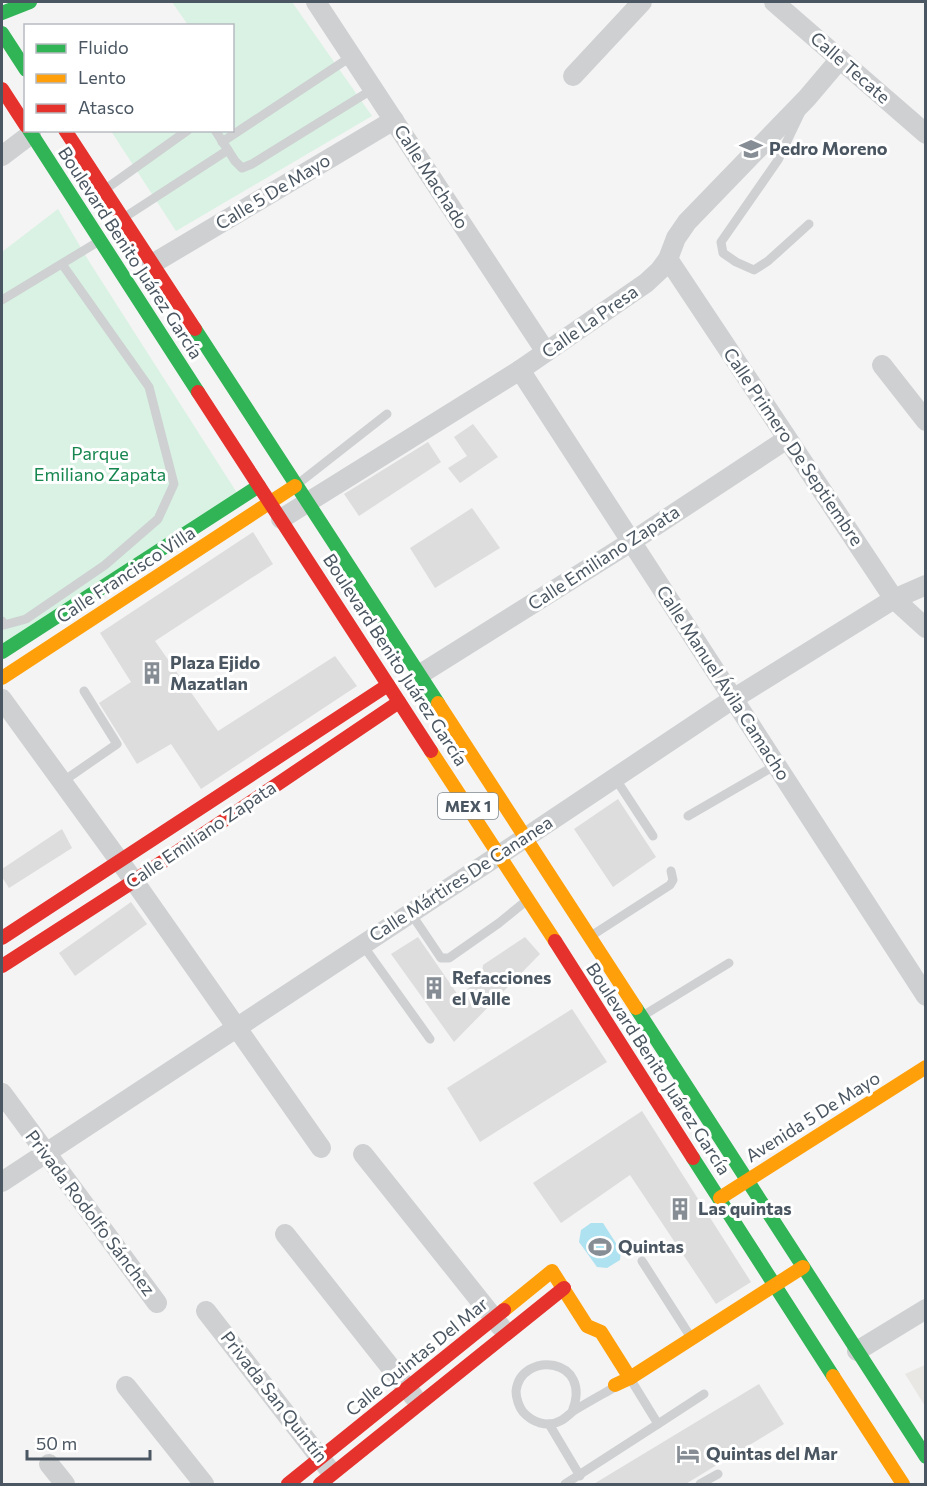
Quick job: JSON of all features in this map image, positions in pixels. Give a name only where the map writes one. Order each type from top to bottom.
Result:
[{"type":"main road","points":[[2,14],[30,2]]},
{"type":"main road","points":[[2,33],[24,67]]},
{"type":"main road","name":"Boulevard Benito Juárez García","points":[[2,89],[24,124]]},
{"type":"main road","name":"Boulevard Benito Juárez García","points":[[29,132],[500,854],[903,1485]]},
{"type":"main road","name":"Boulevard Benito Juárez García","points":[[66,132],[926,1457]]},
{"type":"main road","name":"Calle Francisco Villa","points":[[2,652],[259,486]]},
{"type":"main road","name":"Calle Francisco Villa","points":[[2,678],[275,511],[295,486]]},
{"type":"main road","name":"Calle Emiliano Zapata","points":[[2,938],[388,685]]},
{"type":"main road","name":"Calle Emiliano Zapata","points":[[2,966],[134,881],[399,702]]},
{"type":"main road","name":"Avenida 5 De Mayo","points":[[720,1198],[926,1067]]},
{"type":"main road","points":[[613,1382],[630,1378],[803,1267]]},
{"type":"main road","name":"Calle Quintas Del Mar","points":[[288,1485],[320,1459],[413,1396],[500,1326],[552,1271],[587,1326],[588,1342]]},
{"type":"main road","name":"Calle Quintas Del Mar","points":[[331,1481],[413,1396],[500,1326],[564,1288]]},
{"type":"main road","name":"Calle Quintas Del Mar","points":[[587,1326],[601,1332],[630,1378]]},
{"type":"street","name":"Calle Machado","points":[[316,2],[546,352]]},
{"type":"street","points":[[573,76],[642,2]]},
{"type":"street","name":"Calle Tecate","points":[[774,2],[926,134]]},
{"type":"street","name":"Calle La Presa","points":[[275,511],[306,503],[520,370],[646,283],[668,259],[676,238],[687,222],[807,98],[840,59]]},
{"type":"street","name":"Calle 5 De Mayo","points":[[152,264],[394,120]]},
{"type":"street","points":[[2,156],[26,132]]},
{"type":"street","name":"Calle Primero De Septiembre","points":[[668,259],[894,599],[926,628]]},
{"type":"street","points":[[882,365],[926,421]]},
{"type":"street","name":"Calle Manuel Ávila Camacho","points":[[520,370],[926,996]]},
{"type":"street","name":"Calle Emiliano Zapata","points":[[419,675],[631,542],[787,438]]},
{"type":"street","name":"Calle Mártires De Cananea","points":[[2,1182],[733,699],[894,599],[926,585]]},
{"type":"street","points":[[2,699],[134,881],[321,1148]]},
{"type":"street","name":"Privada Rodolfo Sánchez","points":[[2,1093],[157,1303]]},
{"type":"street","points":[[363,1154],[500,1326]]},
{"type":"street","points":[[285,1234],[413,1396]]},
{"type":"street","points":[[856,1351],[926,1309]]},
{"type":"street","name":"Privada San Quintín","points":[[206,1311],[320,1459],[331,1481]]},
{"type":"street","points":[[126,1386],[204,1485]]},
{"type":"street","points":[[50,1464],[65,1485]]},
{"type":"lane","points":[[123,218],[352,56]]},
{"type":"lane","points":[[216,132],[242,168],[373,89]]},
{"type":"lane","points":[[807,98],[778,160],[721,242],[723,252],[736,262],[754,270],[768,261],[809,224]]},
{"type":"lane","points":[[104,190],[185,132]]},
{"type":"lane","points":[[2,300],[101,240]]},
{"type":"lane","points":[[2,621],[4,625],[26,619],[105,565],[158,519],[174,484],[149,387],[62,264]]},
{"type":"lane","points":[[295,486],[387,414]]},
{"type":"lane","points":[[62,782],[117,744],[84,691]]},
{"type":"lane","points":[[688,816],[776,765]]},
{"type":"lane","points":[[615,778],[653,836]]},
{"type":"lane","points":[[590,937],[662,892],[674,880],[671,871]]},
{"type":"lane","points":[[410,912],[441,958],[449,958],[499,923],[528,899]]},
{"type":"lane","points":[[362,944],[430,1039]]},
{"type":"lane","points":[[641,1017],[729,963]]},
{"type":"lane","points":[[642,1261],[691,1338]]},
{"type":"lane","points":[[572,1412],[578,1397],[575,1382],[565,1369],[550,1364],[535,1366],[522,1376],[516,1391],[519,1407],[529,1419],[544,1425],[559,1422],[613,1382]]},
{"type":"lane","points":[[630,1378],[658,1424]]},
{"type":"lane","points":[[565,1485],[704,1394]]},
{"type":"lane","points":[[549,1424],[580,1476]]},
{"type":"lane","points":[[700,1485],[718,1474]]},
{"type":"shaded area","points":[[925,1365],[925,1406],[905,1374]]},
{"type":"green space","points":[[172,2],[292,2],[372,116],[176,231],[112,132],[234,132],[234,24],[187,24]]},
{"type":"green space","name":"Parque Emiliano Zapata","points":[[58,209],[237,493],[2,648],[2,252]]},
{"type":"water","name":"Quintas","points":[[591,1223],[603,1223],[621,1251],[620,1260],[607,1268],[597,1267],[579,1242],[581,1230]]},
{"type":"building","points":[[473,424],[498,457],[460,483],[448,468],[467,456],[454,437]]},
{"type":"building","points":[[428,442],[441,462],[359,516],[344,494]]},
{"type":"building","points":[[472,508],[500,548],[435,588],[410,548]]},
{"type":"building","name":"Plaza Ejido Mazatlan","points":[[253,532],[273,564],[155,641],[218,731],[335,656],[357,686],[201,789],[171,744],[137,764],[99,703],[131,682],[100,633]]},
{"type":"building","points":[[618,799],[656,857],[613,887],[574,829]]},
{"type":"building","points":[[62,829],[72,848],[9,888],[2,877],[2,869]]},
{"type":"building","points":[[131,902],[147,924],[75,976],[59,953]]},
{"type":"building","name":"Refacciones el Valle","points":[[418,937],[458,995],[481,980],[483,965],[525,937],[540,954],[454,1042],[391,954]]},
{"type":"building","points":[[572,1009],[607,1062],[480,1142],[447,1088]]},
{"type":"building","name":"Las quintas","points":[[642,1111],[751,1282],[716,1304],[630,1175],[561,1223],[533,1183]]},
{"type":"building","name":"Quintas del Mar","points":[[759,1384],[784,1424],[684,1485],[592,1485]]},
{"type":"traffic: fast","points":[[2,13],[30,2]]},
{"type":"traffic: fast","points":[[2,33],[24,67]]},
{"type":"traffic: fast","points":[[30,132],[198,392]]},
{"type":"traffic: fast","points":[[195,329],[438,703]]},
{"type":"traffic: fast","points":[[2,652],[259,486]]},
{"type":"traffic: fast","points":[[636,1008],[926,1457]]},
{"type":"traffic: fast","points":[[693,1158],[833,1376]]},
{"type":"traffic: slow","points":[[2,678],[295,486]]},
{"type":"traffic: slow","points":[[438,703],[636,1008]]},
{"type":"traffic: slow","points":[[431,751],[555,941]]},
{"type":"traffic: slow","points":[[720,1198],[926,1067]]},
{"type":"traffic: slow","points":[[615,1385],[630,1378],[803,1267]]},
{"type":"traffic: slow","points":[[504,1310],[552,1271],[587,1326],[601,1332],[630,1378]]},
{"type":"traffic: slow","points":[[833,1376],[903,1484]]},
{"type":"traffic: jam","points":[[2,89],[24,123]]},
{"type":"traffic: jam","points":[[66,132],[195,329]]},
{"type":"traffic: jam","points":[[198,392],[431,751]]},
{"type":"traffic: jam","points":[[2,938],[388,685]]},
{"type":"traffic: jam","points":[[2,966],[134,881],[399,702]]},
{"type":"traffic: jam","points":[[555,941],[693,1158]]},
{"type":"traffic: jam","points":[[320,1484],[564,1288]]},
{"type":"traffic: jam","points":[[288,1484],[504,1310]]},
{"type":"place","name":"Pedro Moreno","points":[[751,149]]},
{"type":"place","name":"Plaza Ejido Mazatlan","points":[[152,673]]},
{"type":"place","name":"Refacciones el Valle","points":[[434,988]]},
{"type":"place","name":"Las quintas","points":[[680,1209]]},
{"type":"place","name":"Quintas","points":[[600,1247]]},
{"type":"place","name":"Quintas del Mar","points":[[688,1454]]}]
